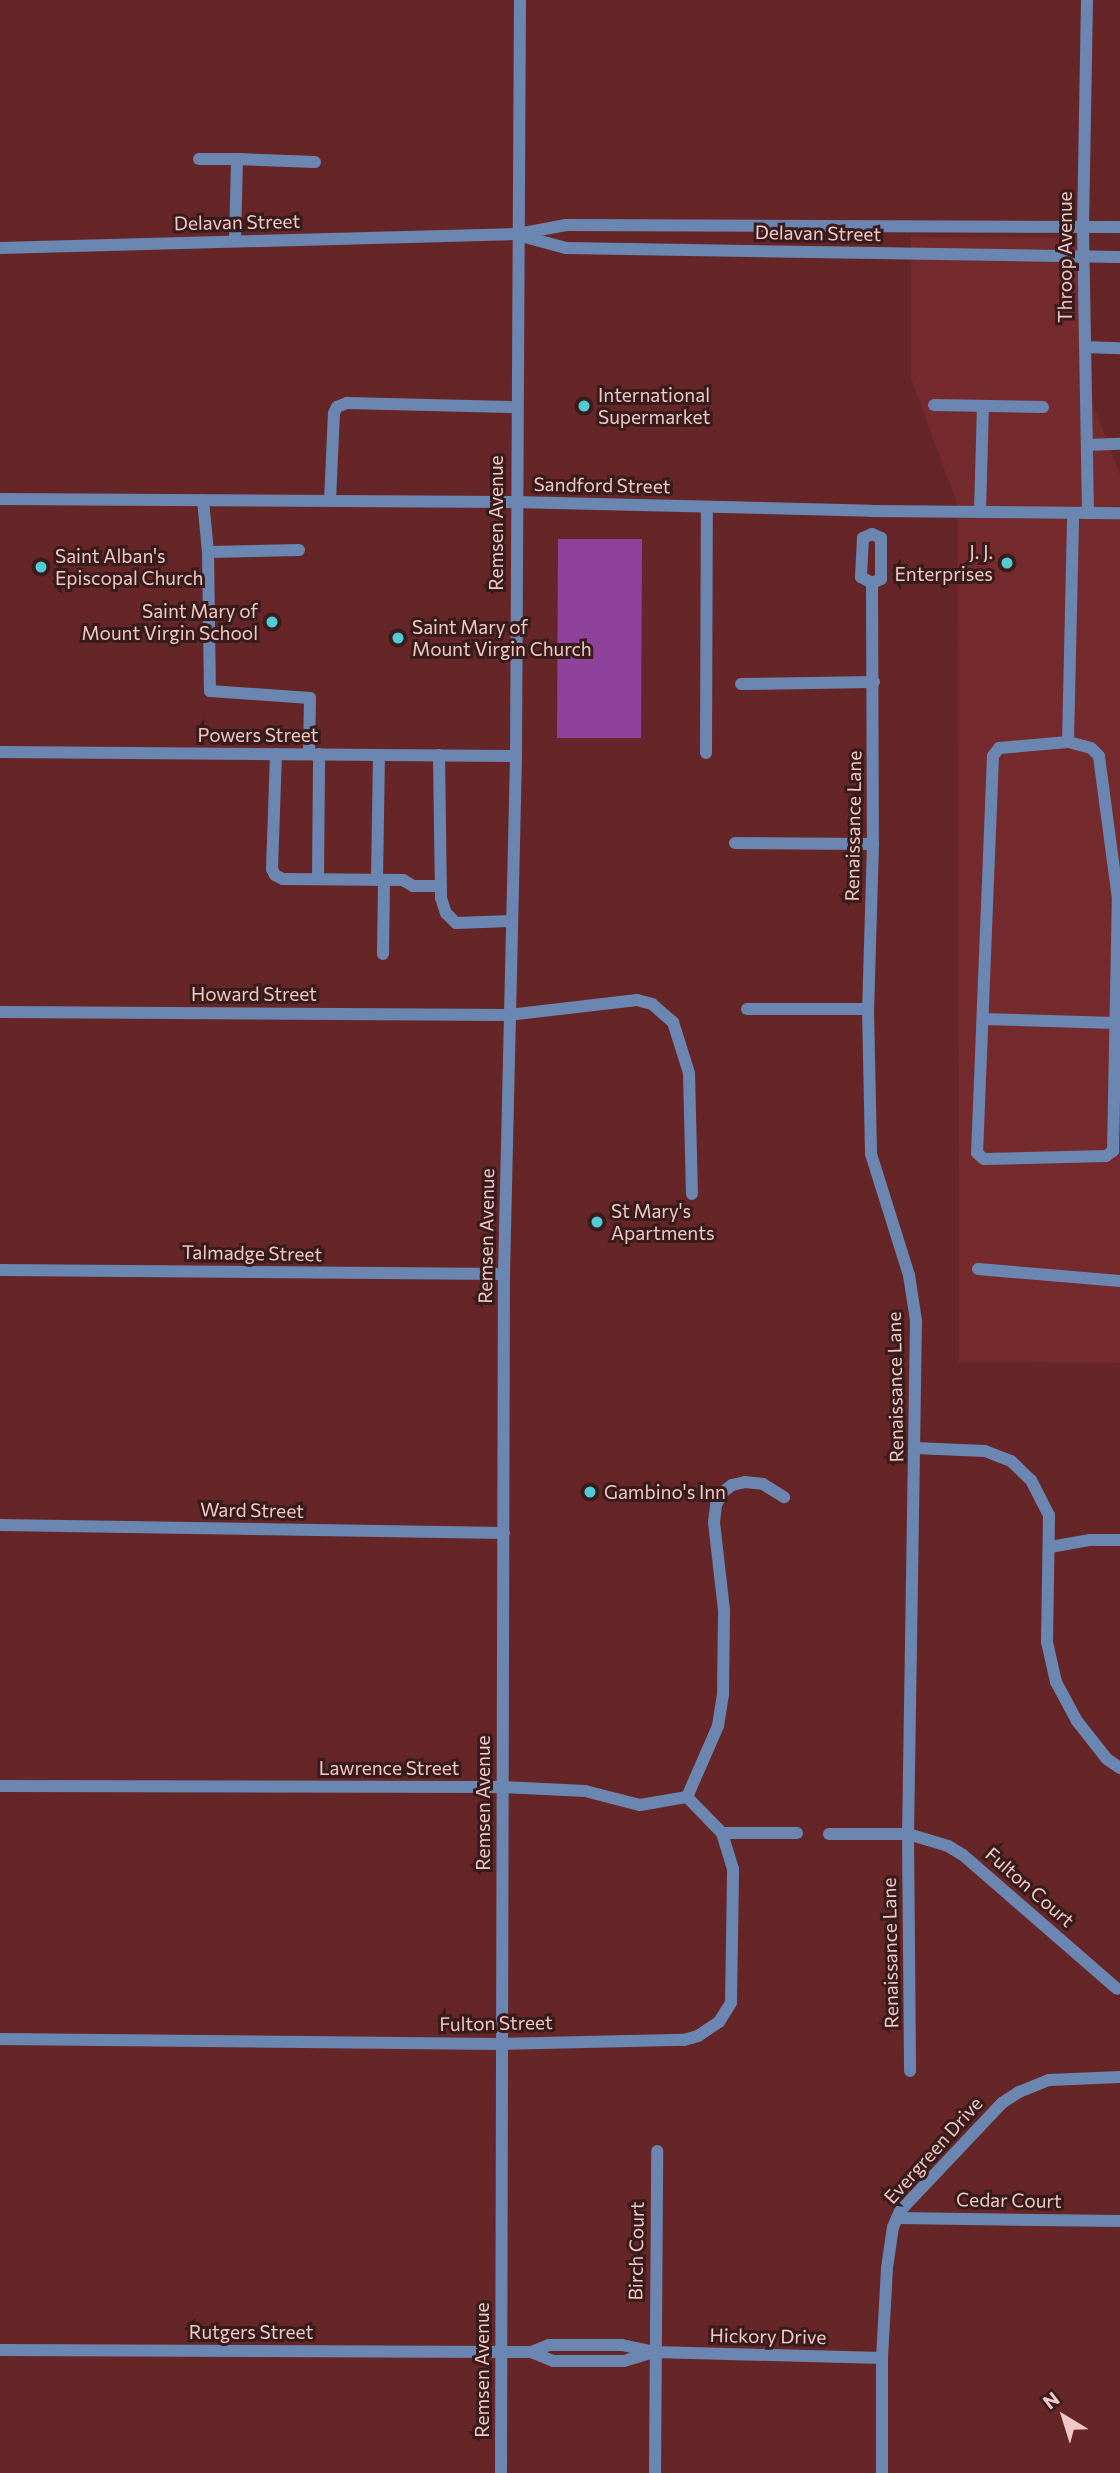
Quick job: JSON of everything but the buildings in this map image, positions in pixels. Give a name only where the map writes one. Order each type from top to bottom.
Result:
[{"type":"street","name":"Remsen Avenue","points":[[501,2473],[505,1274],[508,1015],[516,756],[515,502],[520,0]]},
{"type":"street","name":"Throop Avenue","points":[[1087,0],[1083,227],[1088,513]]},
{"type":"street","points":[[198,159],[315,162]]},
{"type":"street","points":[[235,242],[237,159]]},
{"type":"street","name":"Delavan Street","points":[[0,248],[518,234],[566,225],[1120,228]]},
{"type":"street","name":"Delavan Street","points":[[518,234],[566,248],[1120,257]]},
{"type":"street","points":[[1085,347],[1120,348]]},
{"type":"street","points":[[331,501],[334,413],[337,407],[347,403],[516,407]]},
{"type":"street","points":[[934,405],[1044,407]]},
{"type":"street","points":[[980,512],[983,406]]},
{"type":"street","points":[[1087,444],[1120,444]]},
{"type":"street","name":"Sandford Street","points":[[0,499],[515,502],[871,511],[1120,513]]},
{"type":"street","points":[[203,500],[208,552],[210,691],[310,698],[318,879]]},
{"type":"street","points":[[706,753],[707,507]]},
{"type":"street","name":"Renaissance Lane","points":[[871,511],[872,534]]},
{"type":"street","points":[[1068,742],[1073,513]]},
{"type":"street","name":"Renaissance Lane","points":[[872,534],[881,538],[881,579],[872,583],[861,577],[863,538],[872,534]]},
{"type":"street","points":[[208,552],[299,550]]},
{"type":"street","name":"Renaissance Lane","points":[[872,583],[873,844],[868,1009],[871,1154],[909,1275],[916,1321],[908,1834],[910,2071]]},
{"type":"street","points":[[741,684],[874,682]]},
{"type":"street","points":[[1068,742],[1091,748],[1099,756],[1101,766],[1118,899],[1113,1151],[1106,1156],[984,1159],[977,1153],[983,1019],[993,756],[999,748],[1068,742]]},
{"type":"street","name":"Powers Street","points":[[0,752],[516,756]]},
{"type":"street","points":[[276,754],[272,869],[283,879],[403,880],[413,886],[440,886]]},
{"type":"street","points":[[379,755],[383,954]]},
{"type":"street","points":[[439,755],[440,886],[446,913],[456,923],[511,921]]},
{"type":"street","points":[[735,843],[873,844]]},
{"type":"street","name":"Howard Street","points":[[0,1012],[508,1015],[637,1000],[652,1003],[673,1022],[690,1073],[692,1194]]},
{"type":"street","points":[[747,1009],[868,1009]]},
{"type":"street","points":[[983,1019],[1115,1023]]},
{"type":"street","points":[[978,1269],[1120,1281]]},
{"type":"street","name":"Talmadge Street","points":[[0,1270],[505,1274]]},
{"type":"street","points":[[915,1448],[985,1451],[1011,1461],[1031,1480],[1048,1515],[1050,1547],[1047,1642],[1056,1682],[1077,1721],[1107,1759],[1120,1768]]},
{"type":"street","points":[[784,1497],[763,1484],[745,1482],[732,1485],[723,1492],[716,1505],[714,1522],[724,1610],[723,1695],[718,1727],[687,1797],[722,1833],[797,1833]]},
{"type":"street","name":"Ward Street","points":[[0,1525],[504,1533]]},
{"type":"street","points":[[1050,1547],[1090,1540],[1120,1540]]},
{"type":"street","name":"Lawrence Street","points":[[0,1786],[503,1787],[585,1791],[640,1805],[687,1797]]},
{"type":"street","name":"Fulton Street","points":[[0,2039],[501,2044],[684,2040],[698,2036],[719,2022],[731,2003],[733,1869],[722,1833]]},
{"type":"street","points":[[829,1834],[908,1834]]},
{"type":"street","name":"Fulton Court","points":[[908,1834],[931,1839],[964,1855],[1116,1989]]},
{"type":"street","name":"Evergreen Drive","points":[[882,2473],[881,2358],[887,2268],[900,2211],[1002,2103],[1019,2092],[1049,2080],[1120,2077]]},
{"type":"street","name":"Birch Court","points":[[655,2473],[657,2151]]},
{"type":"street","name":"Cedar Court","points":[[897,2218],[1120,2221]]},
{"type":"street","name":"Rutgers Street","points":[[0,2350],[502,2352]]},
{"type":"street","name":"Hickory Drive","points":[[502,2352],[531,2352],[553,2361],[624,2361],[654,2352],[881,2358]]},
{"type":"shaded area","points":[[911,237],[1084,238],[1082,375],[1120,475],[1120,1363],[959,1362],[958,506],[911,378]]},
{"type":"shaded area","points":[[558,539],[642,539],[641,738],[557,738]]},
{"type":"place","name":"International Supermarket","points":[[584,406]]},
{"type":"place","name":"J. J. Enterprises","points":[[1007,563]]},
{"type":"place","name":"Saint Alban's Episcopal Church","points":[[41,567]]},
{"type":"place","name":"Saint Mary of Mount Virgin School","points":[[272,622]]},
{"type":"place","name":"Saint Mary of Mount Virgin Church","points":[[398,638]]},
{"type":"place","name":"St Mary's Apartments","points":[[597,1222]]},
{"type":"place","name":"Gambino's Inn","points":[[590,1492]]}]
